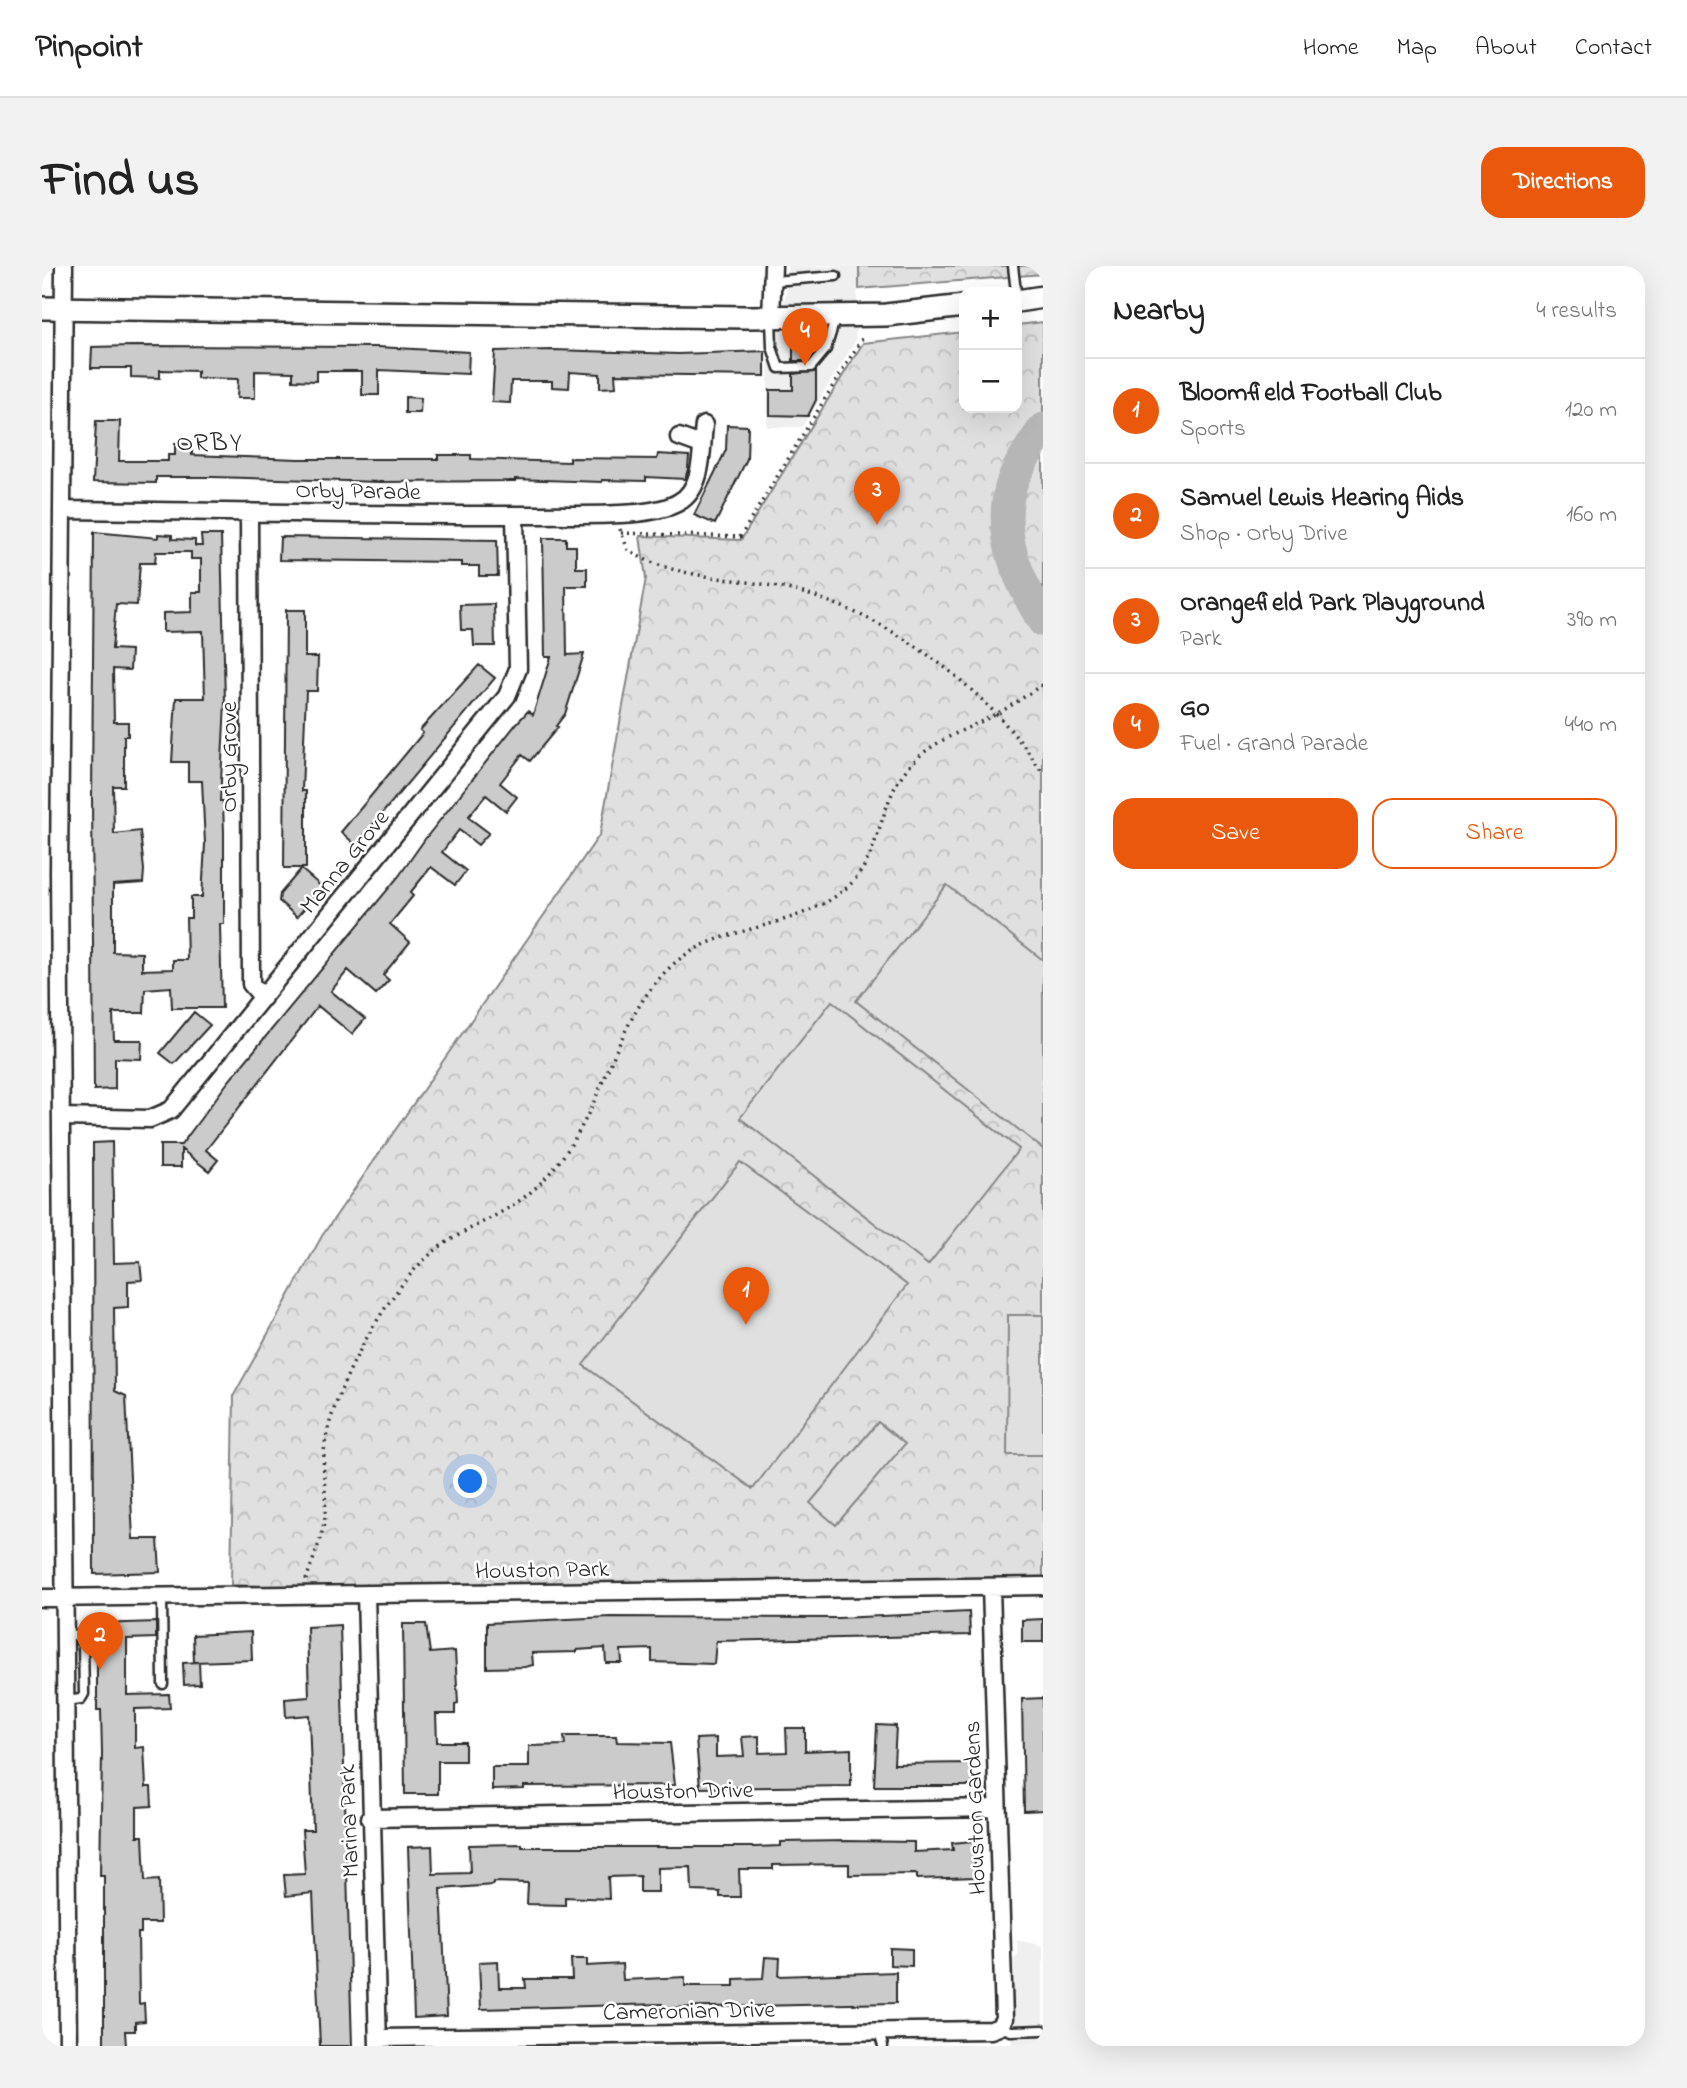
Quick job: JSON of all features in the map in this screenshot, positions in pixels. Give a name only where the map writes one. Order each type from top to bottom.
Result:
[{"type":"street","points":[[64,266],[53,309],[62,510],[59,873],[68,2046]]},
{"type":"street","points":[[771,317],[773,274]]},
{"type":"street","points":[[1022,297],[1043,297]]},
{"type":"street","points":[[53,309],[771,317],[886,315],[959,307]]},
{"type":"street","points":[[679,436],[701,445],[704,425]]},
{"type":"street","name":"Orby Parade","points":[[62,510],[515,515],[654,510],[677,504],[690,493],[699,470],[701,445]]},
{"type":"street","name":"Orby Grove","points":[[249,512],[251,984],[263,998]]},
{"type":"street","name":"Manna Grove","points":[[62,1117],[161,1117],[196,1082],[514,686],[518,669],[515,515]]},
{"type":"street","points":[[42,873],[59,873]]},
{"type":"street","name":"Houston Park","points":[[42,1598],[1043,1586]]},
{"type":"street","name":"Houston Gardens","points":[[991,1587],[1004,2019],[999,2027]]},
{"type":"street","name":"Marina Park","points":[[366,1594],[378,2042]]},
{"type":"street","name":"Houston Drive","points":[[370,1818],[996,1808]]},
{"type":"street","name":"Cameronian Drive","points":[[378,2042],[881,2038],[991,2030],[999,2027]]},
{"type":"lane","points":[[1013,266],[1016,287]]},
{"type":"lane","points":[[773,274],[836,276]]},
{"type":"lane","points":[[771,317],[772,347],[779,368],[811,367],[816,363],[831,337],[836,316]]},
{"type":"lane","points":[[162,1596],[163,1684]]},
{"type":"lane","points":[[999,2027],[1011,2031],[1043,2030]]},
{"type":"path","points":[[621,533],[740,537],[863,337]]},
{"type":"path","points":[[619,513],[621,533],[628,550],[660,566],[805,593],[849,611],[898,636],[937,662],[997,714],[1043,774]]},
{"type":"path","points":[[302,1594],[325,1514],[324,1451],[331,1420],[360,1352],[403,1282],[451,1237],[516,1204],[540,1184],[564,1156],[584,1125],[634,1017],[675,962],[700,947],[804,914],[848,887],[868,860],[902,775],[919,755],[940,741],[997,714],[1043,684]]},
{"type":"shaded area","points":[[787,266],[859,266],[855,342],[802,427],[767,427],[769,341],[786,295]]},
{"type":"shaded area","points":[[1017,1940],[1043,1946],[1043,2046],[1012,2046],[1009,1963],[1018,1955]]},
{"type":"green space","points":[[859,266],[1043,266],[1043,274],[859,289]]},
{"type":"green space","points":[[1043,322],[1043,1579],[327,1588],[231,1585],[234,1395],[322,1236],[600,834],[646,578],[640,536],[741,540],[863,343],[959,333],[959,413],[1022,413],[1022,324]]},
{"type":"green space","points":[[947,885],[1043,960],[1043,1149],[856,1001]]},
{"type":"green space","points":[[832,1001],[1019,1149],[928,1265],[740,1118]]},
{"type":"green space","points":[[740,1162],[907,1285],[753,1489],[583,1365]]},
{"type":"green space","points":[[1008,1315],[1043,1315],[1043,1455],[1007,1455]]},
{"type":"green space","points":[[878,1422],[905,1444],[836,1525],[810,1503]]},
{"type":"building","points":[[802,339],[816,342],[816,351],[808,361],[793,361],[793,342]]},
{"type":"building","points":[[92,347],[377,347],[469,352],[468,374],[379,370],[379,395],[362,395],[362,371],[316,371],[316,381],[293,380],[293,372],[255,371],[255,398],[237,398],[238,379],[197,378],[197,371],[160,370],[160,378],[131,377],[131,368],[91,368]]},
{"type":"building","points":[[495,351],[678,354],[765,351],[765,376],[615,374],[616,387],[600,388],[600,374],[570,372],[569,388],[552,387],[552,381],[511,381],[510,403],[492,402]]},
{"type":"building","points":[[816,371],[816,400],[808,416],[770,415],[770,390],[793,390],[793,374]]},
{"type":"building","points":[[405,397],[421,398],[420,413],[405,413]]},
{"type":"building","points":[[96,421],[120,421],[119,461],[168,461],[168,455],[175,455],[175,444],[192,444],[192,455],[298,459],[438,459],[438,455],[471,455],[471,459],[570,462],[570,458],[657,459],[658,454],[689,456],[685,479],[646,477],[646,481],[515,479],[380,482],[156,477],[156,483],[93,482]]},
{"type":"building","points":[[727,425],[748,426],[747,459],[715,524],[694,515],[726,450]]},
{"type":"building","points":[[94,532],[158,538],[158,534],[172,535],[172,539],[195,540],[195,546],[202,546],[201,535],[221,535],[225,702],[220,801],[223,801],[224,833],[224,924],[220,924],[222,1008],[172,1008],[171,987],[145,989],[144,1013],[113,1013],[114,1040],[142,1040],[141,1059],[115,1058],[115,1089],[94,1090]],"holes":[[[156,552],[191,552],[191,559],[201,559],[201,592],[192,592],[192,612],[163,613],[163,632],[203,631],[205,698],[176,698],[172,762],[188,762],[188,781],[202,781],[205,844],[202,897],[191,897],[191,918],[186,918],[187,960],[173,960],[173,969],[142,970],[142,953],[113,952],[113,885],[143,883],[144,870],[140,831],[114,834],[113,786],[124,786],[124,736],[128,736],[128,722],[114,722],[113,669],[130,670],[131,650],[112,649],[116,604],[137,605],[140,563],[155,563]]]},
{"type":"building","points":[[280,537],[497,540],[498,576],[479,576],[479,566],[462,566],[462,562],[279,560]]},
{"type":"building","points":[[543,538],[566,538],[566,546],[576,546],[576,568],[587,568],[587,586],[566,586],[567,655],[584,654],[565,714],[556,726],[558,727],[530,761],[522,755],[500,783],[517,797],[506,811],[486,795],[468,817],[489,833],[478,845],[459,830],[442,852],[466,871],[455,885],[431,867],[410,893],[413,896],[390,924],[410,942],[383,975],[389,980],[376,994],[348,970],[331,991],[365,1019],[352,1034],[318,1006],[206,1150],[218,1160],[209,1171],[181,1149],[181,1167],[160,1167],[160,1145],[181,1145],[228,1082],[399,876],[517,723],[528,711],[533,715],[551,657],[545,657]]},
{"type":"building","points":[[494,604],[495,646],[474,646],[473,630],[461,630],[460,605]]},
{"type":"building","points":[[286,610],[305,610],[305,657],[318,657],[317,691],[306,691],[302,791],[306,791],[306,868],[284,868]]},
{"type":"building","points":[[479,665],[495,678],[356,845],[341,832],[423,733],[420,730]]},
{"type":"building","points":[[301,869],[322,887],[297,917],[279,901],[280,894]]},
{"type":"building","points":[[194,1012],[210,1025],[174,1064],[160,1053]]},
{"type":"building","points":[[112,1142],[114,1263],[140,1262],[142,1280],[128,1281],[128,1307],[114,1308],[115,1391],[126,1396],[133,1539],[158,1539],[160,1572],[94,1574],[93,1143]]},
{"type":"building","points":[[969,1612],[970,1635],[716,1641],[714,1664],[652,1662],[652,1649],[621,1650],[622,1663],[606,1663],[605,1648],[532,1653],[533,1665],[487,1668],[487,1623],[610,1617],[838,1618]]},
{"type":"building","points":[[1043,1619],[1043,1642],[1022,1642],[1022,1620]]},
{"type":"building","points":[[156,1622],[156,1638],[127,1639],[127,1695],[169,1694],[170,1708],[135,1709],[135,1748],[144,1747],[146,1787],[151,1787],[152,1806],[137,1807],[137,1836],[143,1836],[145,1881],[159,1880],[160,1923],[141,1923],[141,1933],[138,1933],[139,2004],[144,2003],[145,2021],[135,2022],[135,2031],[125,2031],[126,2046],[104,2046],[104,1876],[100,1876],[102,1753],[101,1710],[97,1710],[97,1624]]},
{"type":"building","points":[[403,1624],[426,1624],[430,1653],[455,1651],[458,1703],[455,1704],[455,1714],[436,1714],[437,1742],[465,1742],[465,1761],[438,1761],[438,1794],[405,1794]]},
{"type":"building","points":[[340,1625],[352,2046],[320,2046],[313,1893],[286,1896],[284,1875],[305,1874],[302,1830],[313,1830],[309,1715],[286,1717],[285,1699],[309,1697],[307,1627]]},
{"type":"building","points":[[251,1632],[252,1660],[194,1662],[193,1635]]},
{"type":"building","points":[[199,1662],[200,1684],[184,1685],[183,1663]]},
{"type":"building","points":[[1043,1698],[1043,1810],[1024,1811],[1022,1699]]},
{"type":"building","points":[[877,1725],[896,1726],[894,1764],[972,1763],[973,1786],[874,1786]]},
{"type":"building","points":[[786,1728],[805,1728],[805,1751],[851,1749],[851,1786],[700,1788],[696,1739],[716,1738],[716,1757],[744,1756],[742,1737],[759,1736],[759,1753],[787,1752]]},
{"type":"building","points":[[564,1736],[616,1736],[617,1742],[670,1743],[675,1785],[524,1786],[524,1789],[492,1790],[492,1767],[529,1767],[529,1746],[565,1745]]},
{"type":"building","points":[[973,1841],[976,1877],[917,1879],[917,1874],[849,1875],[849,1864],[773,1865],[773,1869],[739,1869],[740,1897],[720,1897],[720,1892],[692,1891],[691,1867],[658,1868],[658,1892],[640,1892],[640,1876],[608,1877],[609,1899],[565,1897],[565,1905],[527,1904],[528,1883],[493,1882],[493,1885],[441,1889],[447,2016],[414,2018],[408,1847],[432,1846],[433,1874],[470,1873],[469,1845],[756,1847],[780,1846],[780,1842],[914,1842],[914,1852],[953,1850],[952,1843]]},
{"type":"building","points":[[890,1948],[912,1949],[912,1966],[890,1965]]},
{"type":"building","points":[[765,1957],[780,1958],[779,1976],[896,1972],[896,2003],[663,2008],[662,2004],[481,2009],[479,1962],[498,1961],[499,1988],[526,1988],[525,1979],[572,1979],[571,1959],[587,1959],[587,1966],[622,1964],[623,1980],[685,1977],[685,1986],[734,1986],[734,1979],[763,1978]]},
{"type":"waterway","points":[[1043,429],[1013,479],[1007,504],[1013,557],[1026,590],[1043,621]]},
{"type":"place","name":"Go","points":[[805,366]]},
{"type":"place","name":"Orangefield Park Playground","points":[[877,525]]},
{"type":"place","name":"Bloomfield Football Club","points":[[746,1325]]},
{"type":"place","name":"Samuel Lewis Hearing Aids","points":[[100,1670]]},
{"type":"district","name":"ORBY","points":[[210,441]]}]
